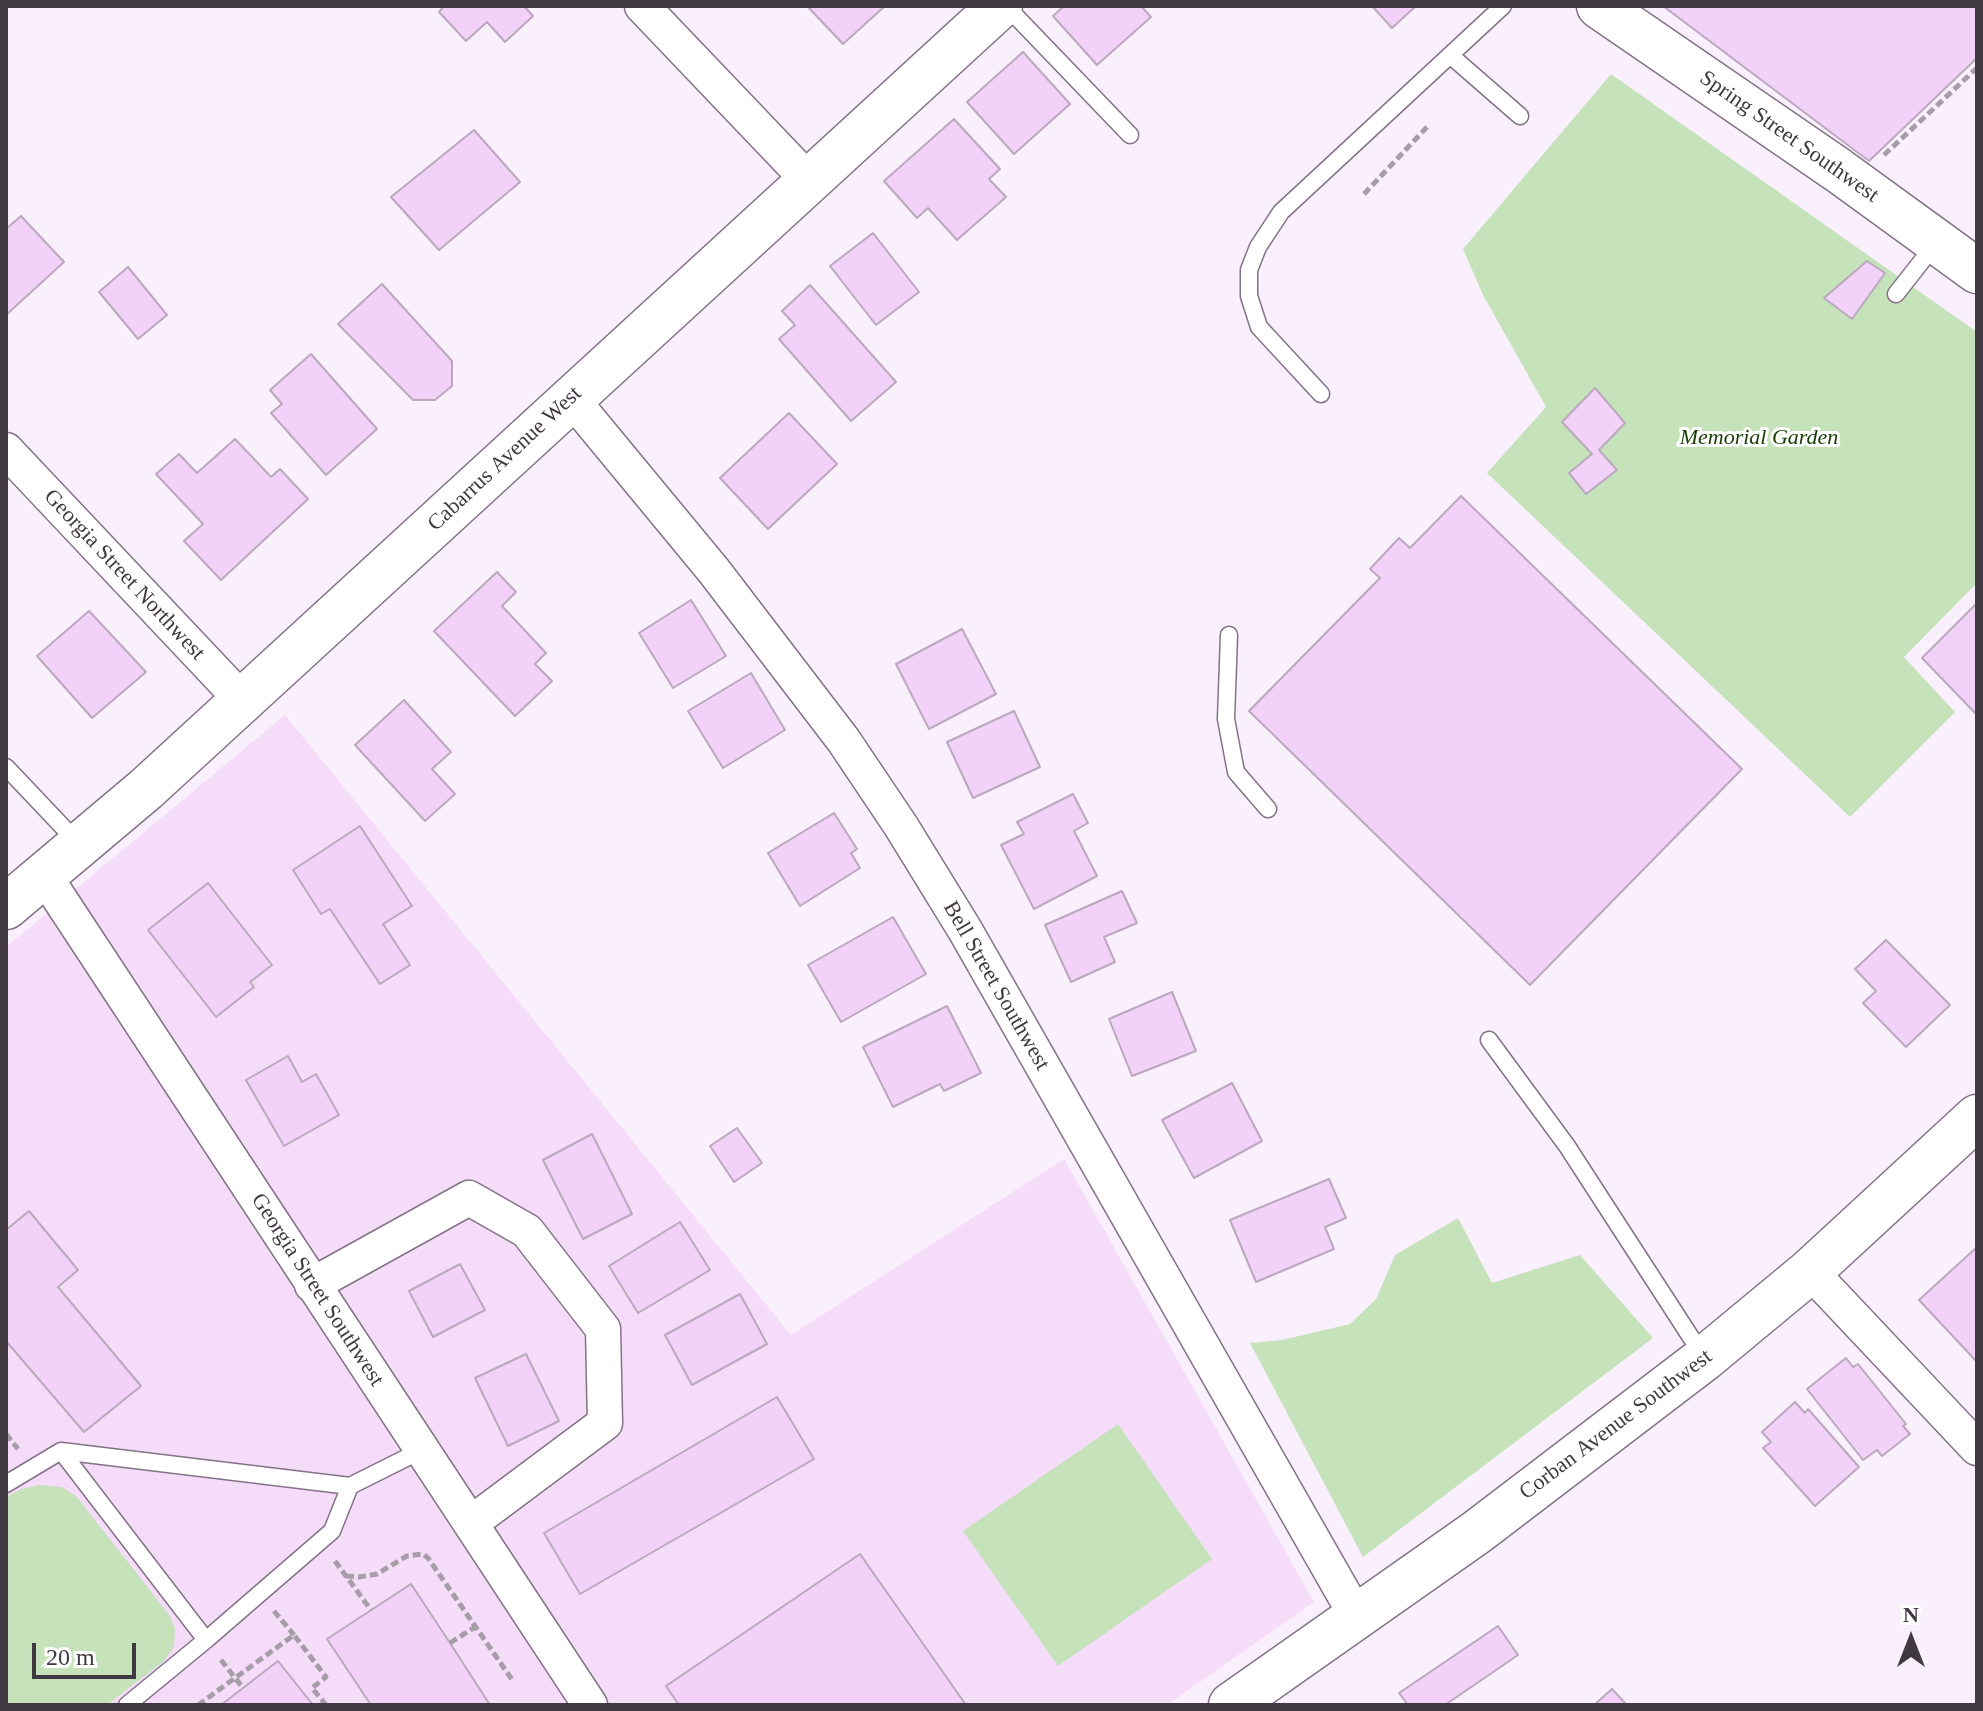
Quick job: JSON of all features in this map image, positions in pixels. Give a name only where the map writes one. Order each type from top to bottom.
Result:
[{"type":"street","points":[[642,6],[810,182]]},
{"type":"street","name":"Cabarrus Avenue West","points":[[6,907],[146,789],[1000,6]]},
{"type":"street","name":"Spring Street Southwest","points":[[1599,6],[1838,170],[1977,271]]},
{"type":"street","name":"Bell Street Southwest","points":[[571,398],[714,571],[844,741],[901,826],[965,930],[1357,1617]]},
{"type":"street","name":"Georgia Street Northwest","points":[[6,450],[242,700]]},
{"type":"street","name":"Georgia Street Southwest","points":[[44,875],[590,1705]]},
{"type":"street","name":"Corban Avenue Southwest","points":[[1231,1705],[1477,1532],[1705,1358],[1810,1271],[1977,1117]]},
{"type":"street","points":[[312,1285],[469,1198],[527,1231],[603,1329],[605,1423],[471,1523]]},
{"type":"street","points":[[1810,1271],[1977,1448]]},
{"type":"lane","points":[[1006,6],[1130,135]]},
{"type":"lane","points":[[1321,394],[1259,327],[1249,296],[1249,270],[1258,247],[1281,212],[1503,6]]},
{"type":"lane","points":[[1450,55],[1520,116]]},
{"type":"lane","points":[[1896,294],[1937,242]]},
{"type":"lane","points":[[1229,635],[1226,719],[1236,772],[1268,809]]},
{"type":"lane","points":[[7,770],[80,845]]},
{"type":"lane","points":[[1489,1040],[1567,1146],[1705,1358]]},
{"type":"lane","points":[[6,1484],[61,1451],[350,1486],[422,1450]]},
{"type":"lane","points":[[61,1451],[206,1640]]},
{"type":"lane","points":[[127,1705],[332,1531],[350,1486]]},
{"type":"path","points":[[1880,158],[1977,68]]},
{"type":"path","points":[[1364,194],[1427,127]]},
{"type":"path","points":[[320,1541],[371,1610]]},
{"type":"path","points":[[346,1576],[377,1574],[407,1556],[423,1554],[513,1681]]},
{"type":"path","points":[[450,1643],[475,1627]]},
{"type":"path","points":[[198,1705],[294,1635],[326,1677],[312,1688],[326,1705]]},
{"type":"path","points":[[206,1640],[243,1688]]},
{"type":"shaded area","points":[[285,715],[791,1335],[1064,1159],[1314,1602],[1167,1705],[6,1705],[6,947]]},
{"type":"green space","name":"Memorial Garden","points":[[1611,74],[1977,332],[1977,583],[1904,657],[1955,712],[1850,817],[1487,473],[1546,407],[1483,295],[1463,249]]},
{"type":"green space","points":[[1458,1218],[1492,1283],[1580,1255],[1653,1338],[1363,1557],[1250,1343],[1282,1340],[1350,1324],[1376,1299],[1395,1255]]},
{"type":"green space","points":[[1118,1424],[1212,1559],[1058,1666],[963,1531]]},
{"type":"green space","points":[[39,1485],[62,1487],[77,1497],[170,1616],[175,1628],[174,1647],[164,1661],[107,1705],[6,1705],[6,1497]]},
{"type":"building","points":[[444,6],[524,6],[533,16],[505,42],[487,22],[466,41],[439,12]]},
{"type":"building","points":[[807,6],[885,6],[843,44]]},
{"type":"building","points":[[1064,6],[1141,6],[1151,17],[1097,65],[1053,16]]},
{"type":"building","points":[[1372,6],[1416,6],[1392,28]]},
{"type":"building","points":[[1663,6],[1977,6],[1977,58],[1869,161]]},
{"type":"building","points":[[1023,52],[1070,104],[1014,154],[967,102]]},
{"type":"building","points":[[954,119],[1000,169],[989,179],[1006,197],[957,240],[928,208],[917,218],[884,181]]},
{"type":"building","points":[[474,130],[520,182],[439,250],[391,197]]},
{"type":"building","points":[[21,216],[64,262],[6,315],[6,229]]},
{"type":"building","points":[[873,233],[919,292],[876,325],[830,266]]},
{"type":"building","points":[[1867,261],[1885,273],[1852,319],[1824,298]]},
{"type":"building","points":[[128,267],[167,315],[138,339],[99,292]]},
{"type":"building","points":[[382,284],[452,361],[452,386],[435,400],[413,400],[338,324]]},
{"type":"building","points":[[810,285],[896,382],[851,421],[779,339],[795,325],[782,311]]},
{"type":"building","points":[[311,354],[377,429],[326,475],[271,413],[282,404],[270,390]]},
{"type":"building","points":[[1595,388],[1625,423],[1599,450],[1617,470],[1586,494],[1569,473],[1592,454],[1562,422]]},
{"type":"building","points":[[789,413],[837,464],[768,529],[720,478]]},
{"type":"building","points":[[235,439],[271,477],[280,469],[308,499],[221,580],[184,541],[203,524],[156,474],[179,454],[197,473]]},
{"type":"building","points":[[1461,496],[1742,769],[1530,985],[1249,711],[1380,578],[1370,569],[1399,538],[1410,548]]},
{"type":"building","points":[[497,572],[516,592],[502,606],[546,653],[535,664],[552,681],[515,716],[434,631]]},
{"type":"building","points":[[691,600],[726,656],[673,688],[639,633]]},
{"type":"building","points":[[1977,603],[1977,715],[1922,658]]},
{"type":"building","points":[[89,611],[146,672],[92,718],[37,656]]},
{"type":"building","points":[[962,629],[996,694],[929,729],[896,664]]},
{"type":"building","points":[[751,673],[785,730],[723,768],[688,711]]},
{"type":"building","points":[[404,700],[451,752],[432,769],[455,794],[425,821],[355,745]]},
{"type":"building","points":[[1014,711],[1040,767],[973,798],[947,742]]},
{"type":"building","points":[[1073,794],[1088,823],[1074,831],[1097,876],[1034,909],[1001,845],[1024,834],[1017,822]]},
{"type":"building","points":[[834,813],[857,849],[851,853],[860,868],[800,906],[768,853]]},
{"type":"building","points":[[360,826],[412,906],[383,924],[410,965],[380,984],[330,909],[321,914],[293,870]]},
{"type":"building","points":[[208,883],[272,965],[250,982],[254,987],[216,1017],[148,930]]},
{"type":"building","points":[[1122,891],[1137,923],[1104,937],[1115,962],[1071,982],[1045,925]]},
{"type":"building","points":[[893,917],[926,974],[841,1022],[808,965]]},
{"type":"building","points":[[1886,940],[1950,1005],[1906,1047],[1863,1003],[1876,991],[1855,969]]},
{"type":"building","points":[[1172,992],[1196,1051],[1132,1076],[1109,1019]]},
{"type":"building","points":[[947,1006],[981,1073],[944,1091],[940,1084],[893,1107],[863,1047]]},
{"type":"building","points":[[288,1056],[302,1082],[316,1074],[339,1115],[284,1146],[246,1080]]},
{"type":"building","points":[[1232,1083],[1262,1141],[1194,1178],[1162,1120]]},
{"type":"building","points":[[737,1128],[762,1163],[734,1182],[710,1146]]},
{"type":"building","points":[[592,1134],[632,1214],[583,1239],[543,1160]]},
{"type":"building","points":[[1329,1179],[1346,1218],[1325,1227],[1334,1249],[1256,1282],[1230,1220]]},
{"type":"building","points":[[29,1211],[78,1270],[58,1287],[141,1386],[84,1432],[6,1341],[6,1230]]},
{"type":"building","points":[[680,1222],[710,1270],[638,1313],[609,1266]]},
{"type":"building","points":[[1977,1247],[1977,1362],[1919,1300]]},
{"type":"building","points":[[460,1264],[485,1310],[433,1337],[409,1291]]},
{"type":"building","points":[[740,1294],[767,1344],[692,1385],[665,1335]]},
{"type":"building","points":[[526,1354],[559,1421],[508,1446],[475,1378]]},
{"type":"building","points":[[1846,1358],[1853,1367],[1858,1364],[1906,1424],[1903,1426],[1910,1434],[1882,1456],[1877,1450],[1863,1460],[1807,1389]]},
{"type":"building","points":[[777,1397],[814,1459],[580,1594],[544,1533]]},
{"type":"building","points":[[1795,1402],[1805,1413],[1808,1409],[1859,1467],[1815,1506],[1763,1448],[1771,1442],[1762,1432]]},
{"type":"building","points":[[860,1554],[966,1705],[679,1705],[666,1686]]},
{"type":"building","points":[[411,1584],[490,1705],[371,1705],[327,1639]]},
{"type":"building","points":[[1498,1626],[1518,1655],[1445,1705],[1408,1705],[1399,1693]]},
{"type":"building","points":[[278,1661],[313,1705],[221,1705],[243,1688]]},
{"type":"building","points":[[1612,1689],[1627,1705],[1594,1705]]}]
